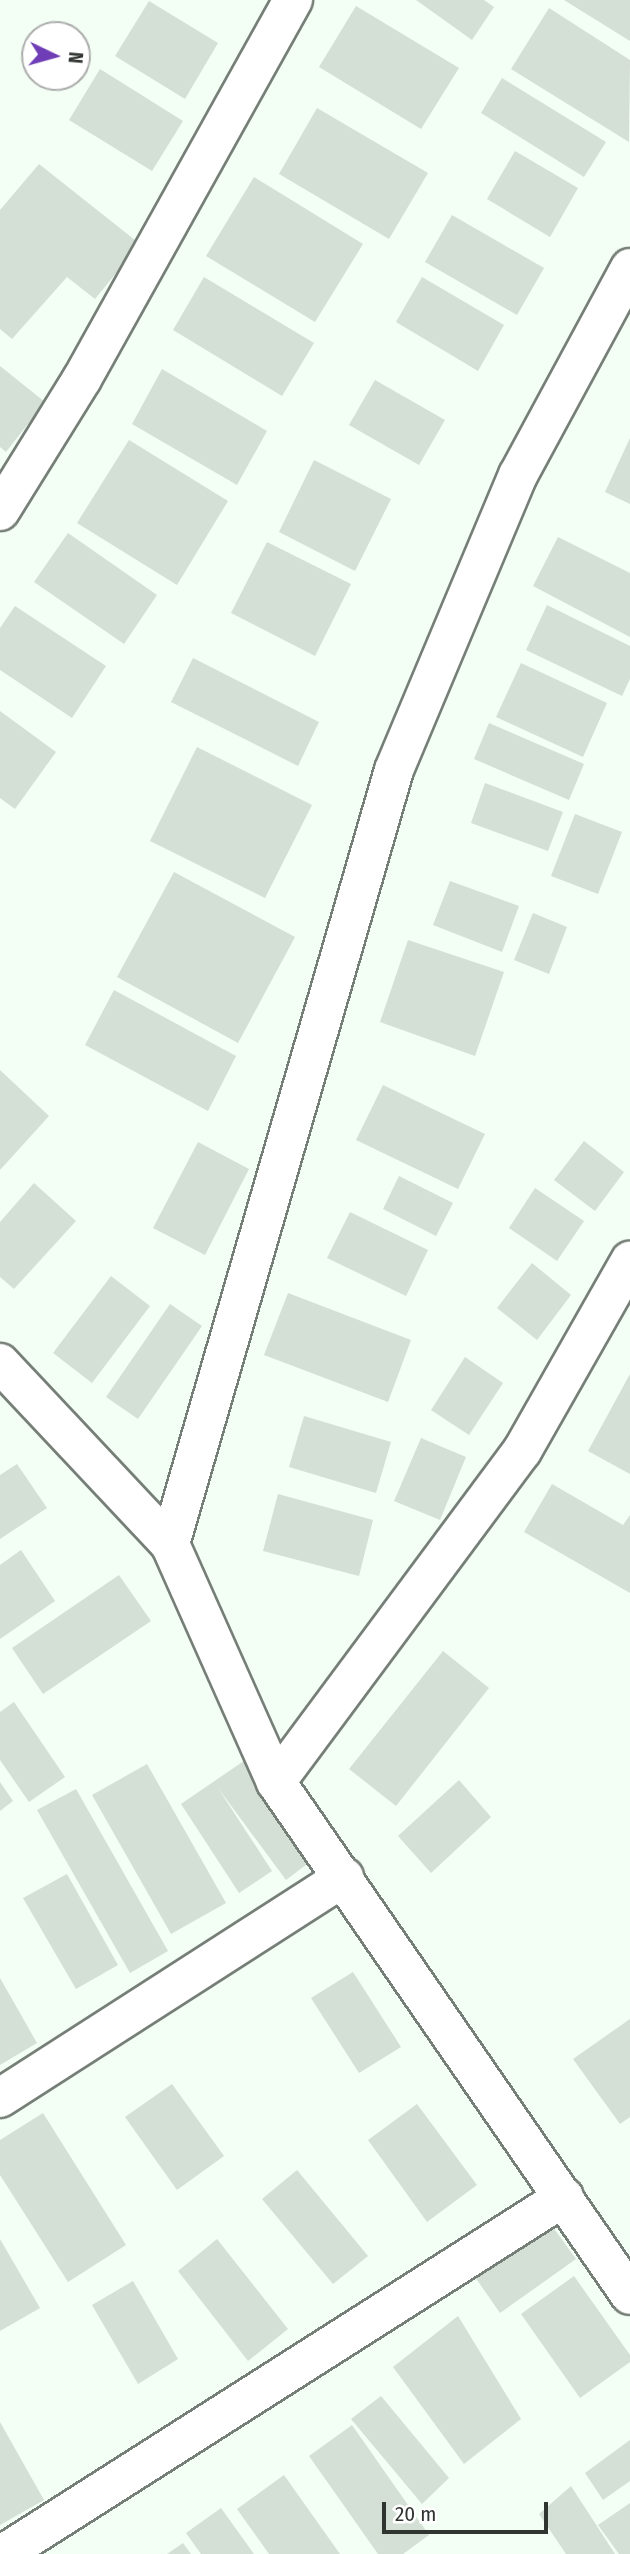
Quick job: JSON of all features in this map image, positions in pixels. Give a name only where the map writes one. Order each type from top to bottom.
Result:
[{"type":"street","points":[[0,511],[82,379],[293,0]]},
{"type":"street","points":[[170,1544],[394,770],[518,475],[630,268]]},
{"type":"street","points":[[276,1782],[523,1451],[630,1261]]},
{"type":"street","points":[[0,1363],[170,1544],[276,1782],[630,2295]]},
{"type":"street","points":[[0,2098],[344,1877]]},
{"type":"street","points":[[3,2554],[564,2197]]},
{"type":"building","points":[[416,0],[484,0],[494,7],[472,40]]},
{"type":"building","points":[[564,0],[630,0],[630,41]]},
{"type":"building","points":[[149,1],[218,43],[185,99],[115,56]]},
{"type":"building","points":[[356,6],[459,68],[421,129],[319,67]]},
{"type":"building","points":[[549,8],[630,60],[629,142],[511,69]]},
{"type":"building","points":[[100,69],[183,121],[152,171],[69,120],[87,91],[91,91],[91,84]]},
{"type":"building","points":[[502,78],[606,142],[584,177],[481,113]]},
{"type":"building","points":[[317,108],[428,173],[389,239],[279,174]]},
{"type":"building","points":[[515,151],[578,188],[550,237],[487,199]]},
{"type":"building","points":[[39,164],[140,244],[95,299],[67,277],[12,339],[0,329],[0,210]]},
{"type":"building","points":[[254,177],[363,244],[315,322],[206,256]]},
{"type":"building","points":[[452,215],[544,268],[517,315],[425,262]]},
{"type":"building","points":[[204,277],[314,343],[282,396],[173,330]]},
{"type":"building","points":[[422,277],[504,325],[478,371],[396,322]]},
{"type":"building","points":[[0,366],[45,402],[6,452],[0,447]]},
{"type":"building","points":[[162,369],[267,431],[237,485],[132,424]]},
{"type":"building","points":[[375,380],[445,420],[419,465],[349,425]]},
{"type":"building","points":[[630,438],[630,504],[605,492]]},
{"type":"building","points":[[129,440],[228,501],[177,585],[77,523]]},
{"type":"building","points":[[314,460],[391,499],[355,571],[279,532]]},
{"type":"building","points":[[68,533],[157,595],[124,644],[34,582]]},
{"type":"building","points":[[558,537],[630,573],[630,637],[533,586]]},
{"type":"building","points":[[267,542],[351,584],[315,656],[231,613]]},
{"type":"building","points":[[547,605],[630,646],[630,679],[622,696],[526,650]]},
{"type":"building","points":[[15,606],[106,666],[72,718],[0,670],[0,628]]},
{"type":"building","points":[[193,658],[319,722],[298,766],[171,702]]},
{"type":"building","points":[[521,663],[607,703],[583,757],[496,717]]},
{"type":"building","points":[[0,711],[56,752],[15,809],[0,798]]},
{"type":"building","points":[[489,723],[584,764],[569,800],[474,759]]},
{"type":"building","points":[[197,747],[312,805],[265,898],[150,841]]},
{"type":"building","points":[[485,783],[563,812],[548,851],[471,823]]},
{"type":"building","points":[[575,814],[622,832],[598,894],[551,876]]},
{"type":"building","points":[[174,872],[295,937],[238,1043],[117,977]]},
{"type":"building","points":[[450,881],[519,906],[502,952],[433,925]]},
{"type":"building","points":[[533,913],[567,927],[549,974],[514,960]]},
{"type":"building","points":[[408,940],[504,972],[475,1056],[380,1022]]},
{"type":"building","points":[[114,990],[236,1056],[208,1111],[85,1045]]},
{"type":"building","points":[[0,1070],[49,1116],[0,1170]]},
{"type":"building","points":[[383,1085],[485,1134],[458,1189],[356,1140]]},
{"type":"building","points":[[584,1141],[624,1172],[595,1211],[554,1180]]},
{"type":"building","points":[[198,1142],[249,1169],[205,1255],[153,1228]]},
{"type":"building","points":[[399,1176],[453,1203],[436,1236],[383,1209]]},
{"type":"building","points":[[34,1183],[76,1221],[14,1289],[0,1277],[0,1222]]},
{"type":"building","points":[[535,1188],[584,1221],[557,1261],[509,1228]]},
{"type":"building","points":[[350,1212],[428,1250],[406,1296],[327,1258]]},
{"type":"building","points":[[532,1263],[571,1295],[537,1340],[497,1308]]},
{"type":"building","points":[[111,1276],[150,1306],[92,1383],[53,1353]]},
{"type":"building","points":[[288,1293],[411,1340],[388,1402],[264,1355]]},
{"type":"building","points":[[170,1304],[202,1326],[138,1419],[106,1397]]},
{"type":"building","points":[[465,1357],[503,1383],[469,1435],[431,1410]]},
{"type":"building","points":[[630,1374],[630,1474],[588,1451]]},
{"type":"building","points":[[304,1416],[391,1442],[376,1493],[289,1467]]},
{"type":"building","points":[[421,1438],[466,1457],[440,1520],[394,1501]]},
{"type":"building","points":[[17,1464],[47,1508],[0,1539],[0,1475]]},
{"type":"building","points":[[552,1484],[623,1525],[630,1515],[630,1593],[524,1532]]},
{"type":"building","points":[[278,1494],[373,1520],[359,1576],[263,1551]]},
{"type":"building","points":[[21,1550],[55,1601],[0,1639],[0,1565]]},
{"type":"building","points":[[119,1575],[151,1621],[43,1694],[12,1648]]},
{"type":"building","points":[[443,1651],[489,1688],[396,1806],[349,1769]]},
{"type":"building","points":[[14,1702],[65,1777],[29,1802],[0,1760],[0,1712]]},
{"type":"building","points":[[251,1756],[323,1852],[286,1880],[218,1788],[272,1871],[239,1893],[181,1804]]},
{"type":"building","points":[[147,1764],[226,1903],[171,1934],[92,1795]]},
{"type":"building","points":[[459,1780],[491,1817],[431,1873],[398,1836]]},
{"type":"building","points":[[0,1782],[13,1801],[0,1811]]},
{"type":"building","points":[[76,1789],[168,1951],[130,1973],[37,1810]]},
{"type":"building","points":[[67,1874],[118,1965],[76,1989],[23,1898]]},
{"type":"building","points":[[353,1972],[401,2047],[359,2073],[311,1998]]},
{"type":"building","points":[[0,1978],[37,2043],[0,2065]]},
{"type":"building","points":[[630,2019],[630,2117],[620,2124],[573,2059]]},
{"type":"building","points":[[172,2084],[224,2156],[177,2190],[125,2117]]},
{"type":"building","points":[[417,2104],[477,2185],[427,2222],[368,2140]]},
{"type":"building","points":[[43,2113],[126,2245],[68,2282],[0,2175],[0,2140]]},
{"type":"building","points":[[297,2170],[368,2256],[333,2284],[262,2199]]},
{"type":"building","points":[[550,2223],[576,2259],[500,2313],[475,2277]]},
{"type":"building","points":[[0,2239],[40,2308],[0,2331]]},
{"type":"building","points":[[217,2239],[288,2329],[248,2361],[178,2271]]},
{"type":"building","points":[[574,2276],[630,2355],[630,2362],[580,2398],[521,2314]]},
{"type":"building","points":[[133,2281],[178,2359],[138,2384],[92,2305]]},
{"type":"building","points":[[458,2316],[521,2419],[464,2464],[393,2367]]},
{"type":"building","points":[[381,2396],[449,2478],[422,2504],[351,2419]]},
{"type":"building","points":[[0,2422],[44,2500],[0,2525]]},
{"type":"building","points":[[352,2425],[429,2535],[403,2554],[378,2554],[309,2456]]},
{"type":"building","points":[[630,2440],[630,2481],[603,2500],[585,2473]]},
{"type":"building","points":[[284,2475],[340,2554],[269,2554],[237,2509]]},
{"type":"building","points":[[571,2486],[615,2554],[566,2554],[539,2514]]},
{"type":"building","points":[[630,2503],[630,2554],[619,2554],[598,2525]]},
{"type":"building","points":[[221,2508],[254,2554],[201,2554],[186,2533]]},
{"type":"building","points":[[183,2543],[191,2554],[167,2554]]}]
